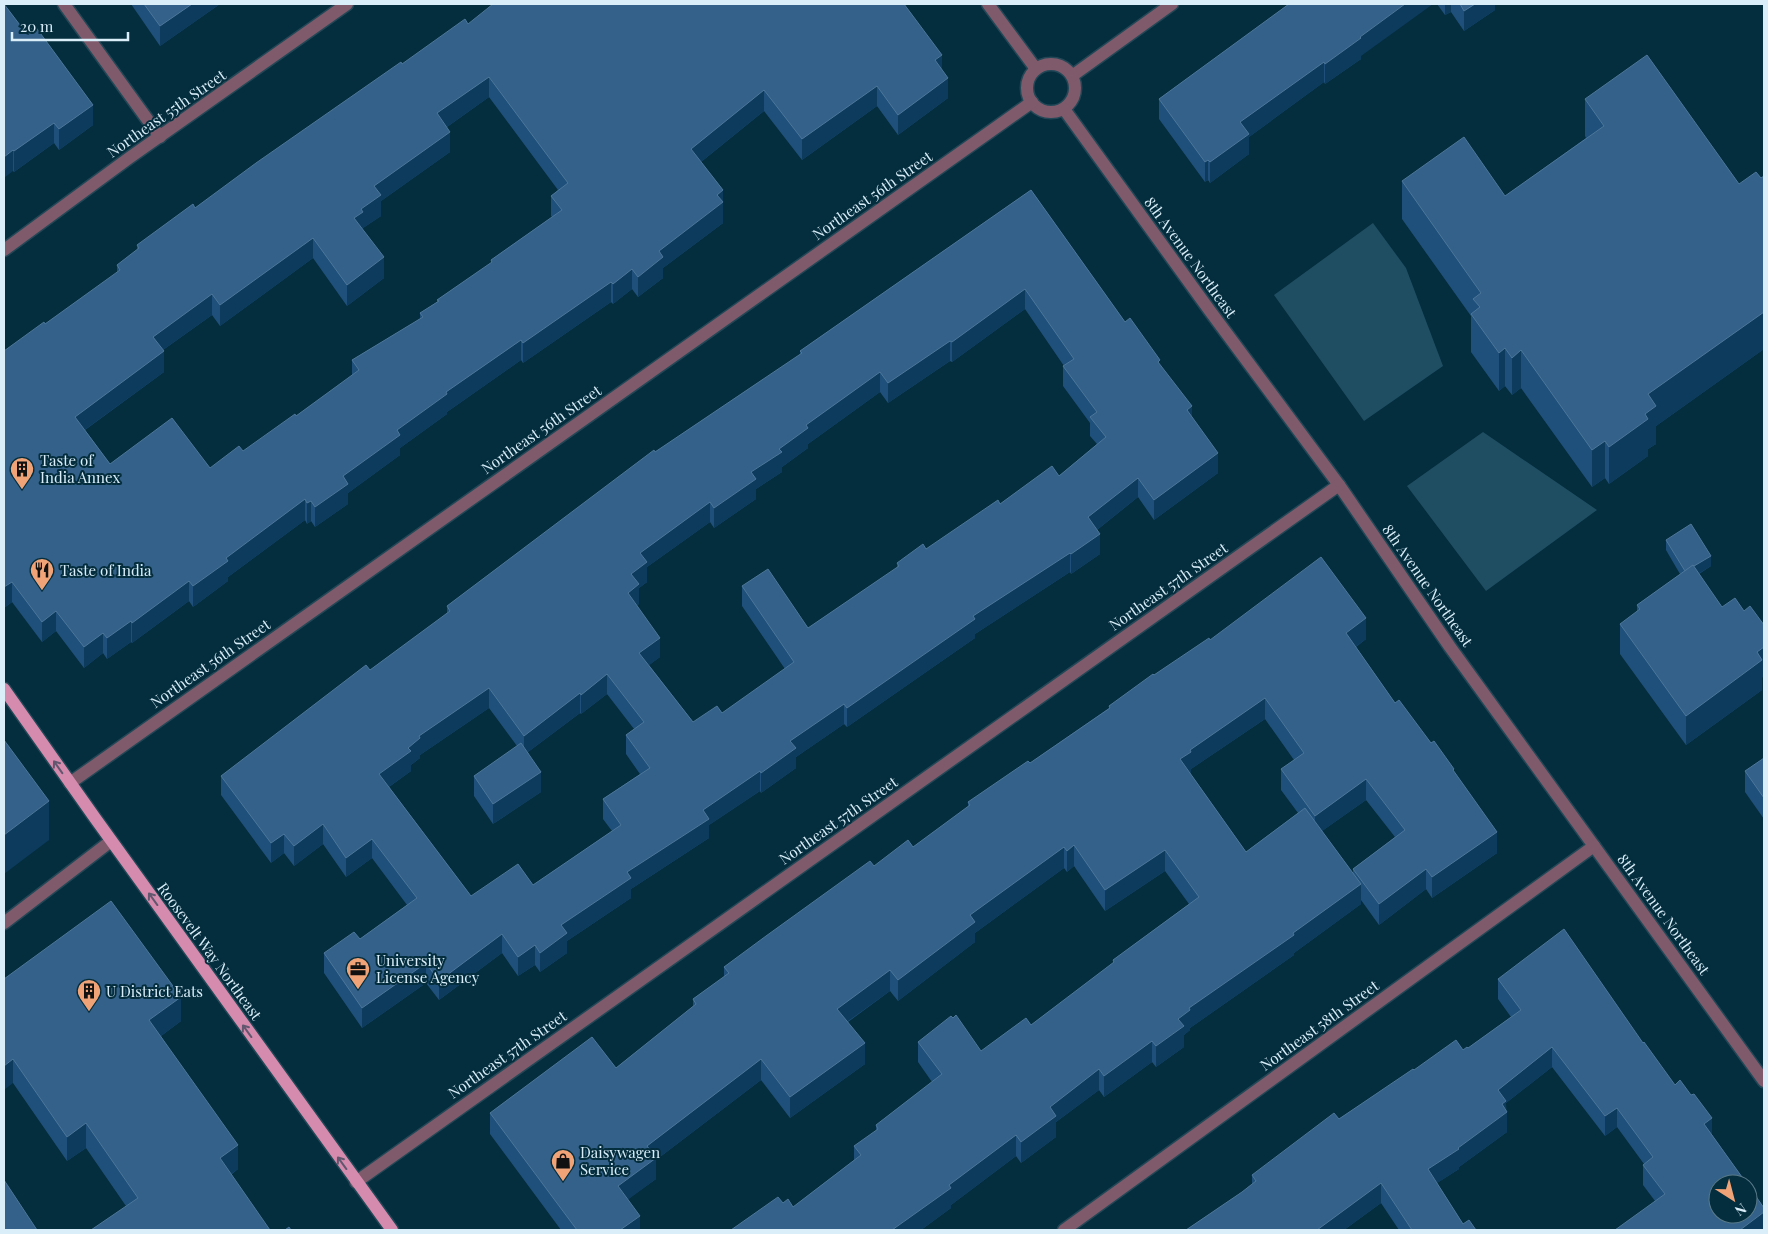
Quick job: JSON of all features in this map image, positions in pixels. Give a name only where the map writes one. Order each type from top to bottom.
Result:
[{"type":"main road","name":"Roosevelt Way Northeast","points":[[4,689],[111,841],[392,1230]]},
{"type":"street","points":[[64,4],[160,137]]},
{"type":"street","name":"Northeast 55th Street","points":[[4,250],[347,4]]},
{"type":"street","points":[[988,4],[1036,70]]},
{"type":"street","points":[[1072,76],[1172,4]]},
{"type":"street","points":[[1048,64],[1063,66],[1072,76],[1076,85],[1075,92],[1072,100],[1064,109],[1051,112],[1043,111],[1036,107],[1027,93],[1030,77],[1036,70],[1048,64]]},
{"type":"street","name":"Northeast 56th Street","points":[[70,783],[1032,102]]},
{"type":"street","name":"8th Avenue Northeast","points":[[1064,109],[1339,486],[1450,647],[1764,1081]]},
{"type":"street","name":"Northeast 57th Street","points":[[356,1182],[1339,486]]},
{"type":"street","points":[[4,923],[111,841]]},
{"type":"street","name":"Northeast 58th Street","points":[[1064,1230],[1594,846]]},
{"type":"shaded area","points":[[1373,223],[1406,268],[1443,366],[1364,421],[1274,295]]},
{"type":"shaded area","points":[[1483,432],[1597,510],[1486,591],[1407,486]]},
{"type":"building","points":[[4,4],[26,33],[35,26],[93,105],[59,129],[54,123],[4,157]]},
{"type":"building","points":[[144,4],[192,4],[160,26]]},
{"type":"building","points":[[493,4],[904,4],[942,55],[935,60],[948,78],[898,115],[877,86],[802,139],[764,90],[691,149],[723,190],[717,195],[723,202],[659,251],[663,257],[638,277],[632,269],[613,284],[611,282],[523,343],[521,340],[446,392],[447,394],[397,430],[400,435],[343,476],[348,484],[315,507],[311,501],[307,503],[305,499],[226,558],[228,561],[193,586],[189,581],[132,623],[131,621],[107,638],[103,633],[84,647],[56,611],[42,622],[12,582],[4,587],[4,351],[120,270],[117,265],[139,248],[137,245],[193,204],[195,208],[256,163],[465,19],[468,24]],"holes":[[[489,77],[568,183],[551,196],[562,210],[420,313],[423,317],[352,360],[359,370],[296,416],[295,414],[243,451],[239,446],[210,468],[172,418],[110,464],[75,417],[164,351],[153,337],[212,294],[220,305],[313,238],[347,285],[384,257],[354,218],[363,212],[361,209],[381,195],[374,186],[450,132],[437,113]]]},
{"type":"building","points":[[1289,4],[1405,4],[1325,64],[1324,62],[1240,122],[1249,134],[1210,162],[1208,160],[1205,162],[1159,99]]},
{"type":"building","points":[[1460,4],[1475,4],[1464,11]]},
{"type":"building","points":[[1647,55],[1739,184],[1756,172],[1761,178],[1764,176],[1764,312],[1648,394],[1656,406],[1645,414],[1648,419],[1609,447],[1605,441],[1592,450],[1521,350],[1512,358],[1505,348],[1499,353],[1471,314],[1480,307],[1473,299],[1481,293],[1402,181],[1464,137],[1505,196],[1604,126],[1585,99]]},
{"type":"building","points":[[1031,190],[1125,322],[1130,318],[1160,360],[1158,362],[1192,406],[1187,410],[1218,453],[1154,500],[1138,478],[1088,517],[1100,534],[973,616],[975,619],[847,708],[844,704],[790,741],[796,748],[703,810],[709,819],[627,872],[631,878],[561,925],[567,933],[540,953],[535,945],[518,957],[502,934],[439,981],[426,963],[362,1008],[324,953],[354,932],[360,939],[417,898],[372,839],[346,858],[323,824],[294,846],[284,834],[271,843],[221,776],[366,665],[370,670],[450,611],[447,606],[654,450],[655,452],[802,353],[800,351]],"holes":[[[1025,289],[1074,359],[1063,366],[1097,412],[1090,417],[1106,437],[1059,476],[1052,466],[1000,504],[998,500],[926,549],[923,544],[897,563],[899,566],[808,628],[768,569],[742,586],[794,662],[722,713],[717,706],[693,722],[639,653],[660,638],[628,593],[639,584],[631,574],[647,562],[640,553],[710,502],[714,508],[756,479],[751,472],[782,452],[779,449],[808,428],[806,425],[880,372],[888,383],[950,341],[952,342]],[[607,674],[644,722],[626,735],[650,768],[603,799],[621,825],[533,885],[518,864],[471,896],[379,774],[411,751],[408,748],[420,738],[419,736],[489,688],[524,736]]]},
{"type":"building","points":[[1691,524],[1711,556],[1685,571],[1666,540]]},
{"type":"building","points":[[1321,557],[1366,618],[1346,633],[1395,703],[1399,700],[1431,743],[1434,741],[1497,832],[1432,877],[1426,869],[1379,904],[1353,869],[1405,830],[1366,779],[1315,816],[1281,769],[1304,753],[1265,698],[1180,759],[1246,852],[1305,808],[1361,884],[1293,933],[1294,935],[1189,1008],[1190,1010],[1178,1019],[1184,1026],[1156,1046],[1152,1041],[1104,1076],[1099,1069],[1050,1107],[1056,1116],[1021,1142],[1016,1135],[949,1185],[951,1188],[892,1230],[731,1230],[778,1197],[783,1203],[788,1199],[793,1207],[861,1155],[854,1146],[878,1129],[876,1125],[942,1074],[918,1042],[951,1016],[953,1018],[956,1015],[981,1051],[1026,1018],[1031,1025],[1114,962],[1113,960],[1199,897],[1165,850],[1105,890],[1074,845],[1067,851],[1064,847],[970,915],[975,922],[898,980],[890,970],[837,1009],[865,1043],[790,1097],[761,1059],[647,1146],[656,1158],[618,1186],[640,1216],[620,1230],[577,1230],[490,1113],[592,1037],[616,1068],[696,1004],[693,999],[729,973],[724,967],[766,936],[870,861],[874,866],[908,840],[913,847],[970,805],[968,802],[1028,761],[1030,763],[1110,708],[1109,706],[1153,674],[1209,638],[1210,640]]},
{"type":"building","points":[[1693,565],[1722,607],[1735,598],[1744,611],[1750,606],[1764,625],[1764,647],[1757,652],[1762,660],[1686,716],[1620,624],[1640,609],[1637,605]]},
{"type":"building","points":[[4,740],[49,801],[4,835]]},
{"type":"building","points":[[521,743],[541,772],[493,804],[474,776]]},
{"type":"building","points":[[1764,758],[1764,798],[1745,771]]},
{"type":"building","points":[[111,901],[181,997],[149,1020],[238,1145],[220,1158],[270,1230],[91,1230],[138,1198],[86,1123],[67,1137],[13,1059],[4,1066],[4,979]]},
{"type":"building","points":[[1564,929],[1643,1043],[1675,1085],[1680,1080],[1691,1095],[1694,1094],[1712,1118],[1704,1124],[1740,1174],[1708,1174],[1708,1224],[1748,1224],[1740,1230],[1615,1230],[1665,1194],[1643,1165],[1653,1157],[1617,1108],[1605,1116],[1552,1047],[1498,1090],[1506,1101],[1502,1104],[1507,1112],[1459,1149],[1428,1169],[1463,1224],[1469,1220],[1476,1230],[1412,1230],[1381,1183],[1317,1230],[1186,1230],[1256,1181],[1252,1175],[1334,1113],[1339,1119],[1456,1040],[1463,1050],[1468,1048],[1521,1010],[1498,979]]},
{"type":"building","points":[[4,1180],[37,1230],[4,1230]]},
{"type":"building","points":[[1758,1199],[1764,1208],[1764,1212],[1758,1216]]},
{"type":"place","name":"Taste of India Annex","points":[[22,490]]},
{"type":"place","name":"Taste of India","points":[[42,591]]},
{"type":"place","name":"University License Agency","points":[[358,990]]},
{"type":"place","name":"U District Eats","points":[[89,1012]]},
{"type":"place","name":"Daisywagen Service","points":[[563,1182]]}]
